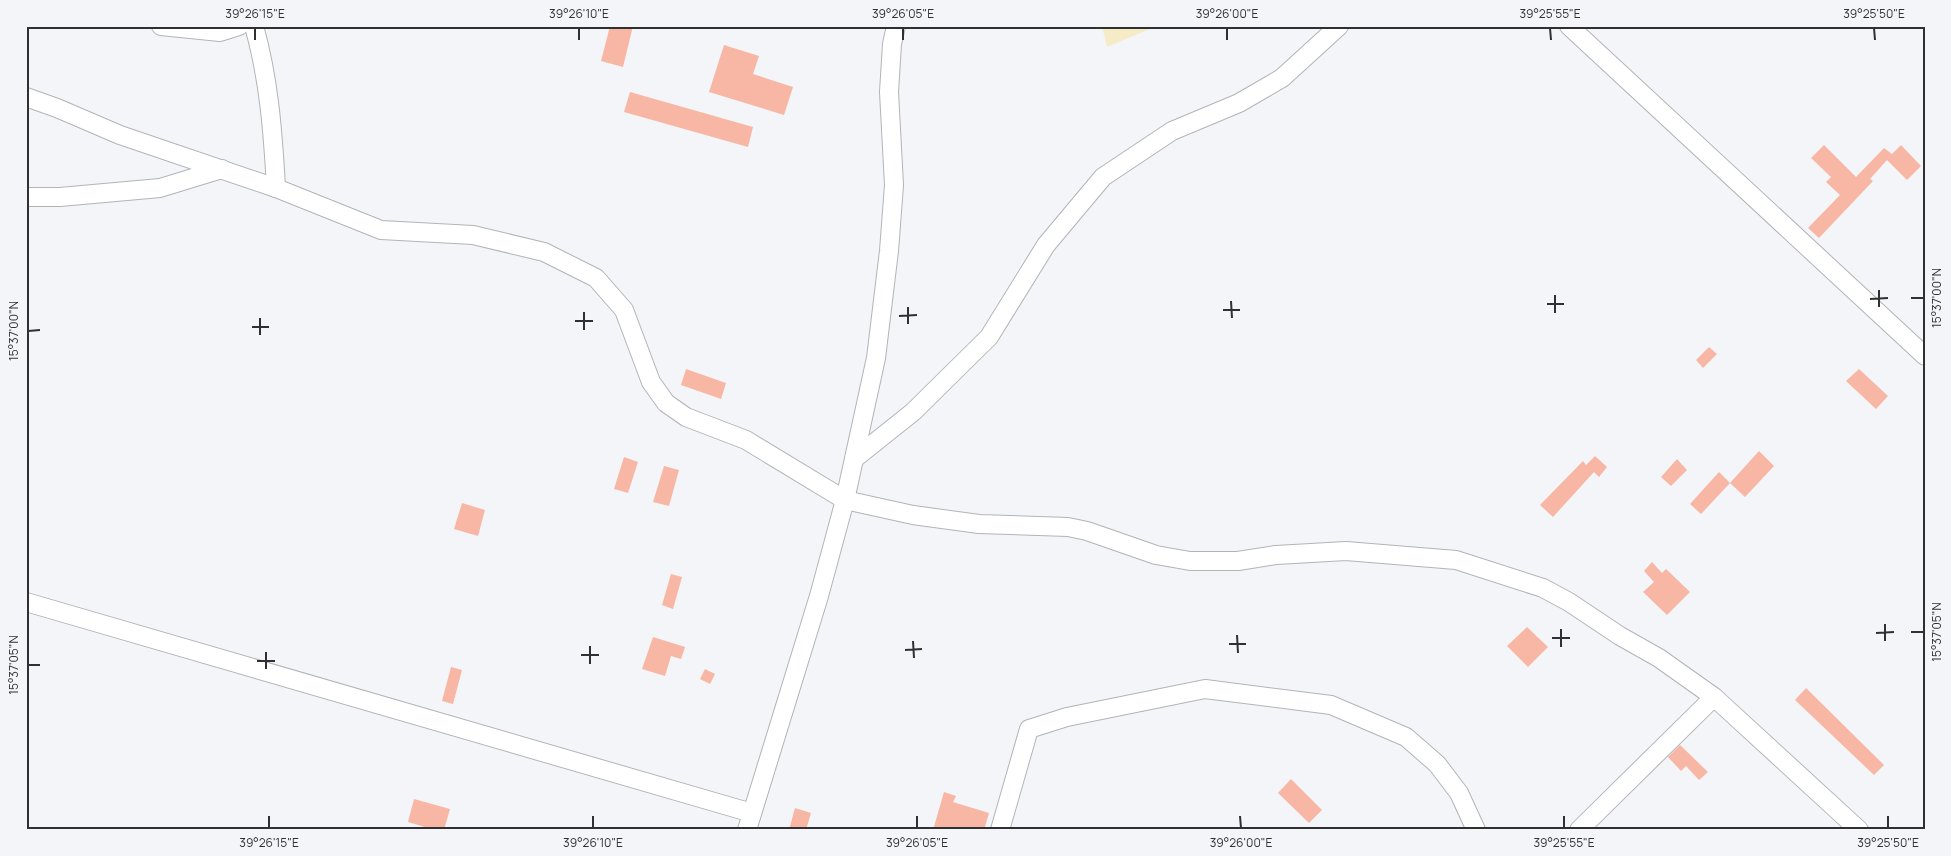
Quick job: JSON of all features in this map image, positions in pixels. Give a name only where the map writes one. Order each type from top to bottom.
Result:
[{"type":"street","points":[[161,26],[220,32],[239,26]]},
{"type":"street","points":[[254,26],[267,78],[273,132],[276,188]]},
{"type":"street","points":[[747,830],[820,596],[845,500],[876,358],[889,250],[894,184],[890,92],[892,44],[896,26]]},
{"type":"street","points":[[854,459],[912,412],[989,337],[1046,245],[1103,177],[1172,131],[1239,103],[1282,78],[1339,26]]},
{"type":"street","points":[[1569,26],[1925,356]]},
{"type":"street","points":[[26,97],[120,135],[276,188],[381,230],[473,235],[544,252],[596,278],[624,310],[651,382],[666,403],[686,417],[746,440],[845,500],[913,515],[979,524],[1068,527],[1087,531],[1156,555],[1190,562],[1238,561],[1276,555],[1346,551],[1456,560],[1543,588],[1570,602],[1620,636],[1659,658],[1714,697],[1859,830]]},
{"type":"street","points":[[26,197],[60,197],[160,188],[222,169]]},
{"type":"street","points":[[26,602],[752,813]]},
{"type":"street","points":[[1000,830],[1029,729],[1067,717],[1205,689],[1331,705],[1406,737],[1437,764],[1459,793],[1476,830]]},
{"type":"street","points":[[1579,830],[1714,697]]},
{"type":"sand","points":[[1102,26],[1157,26],[1107,47]]},
{"type":"building","points":[[610,26],[633,26],[623,67],[601,61]]},
{"type":"building","points":[[724,45],[759,56],[753,74],[793,87],[784,115],[709,92]]},
{"type":"building","points":[[630,92],[753,127],[748,147],[624,112]]},
{"type":"building","points":[[1824,145],[1856,177],[1884,148],[1892,154],[1901,145],[1921,166],[1907,180],[1887,160],[1870,179],[1873,181],[1819,238],[1808,228],[1840,195],[1826,182],[1831,177],[1811,158]]},
{"type":"building","points":[[1709,347],[1717,354],[1703,368],[1696,360]]},
{"type":"building","points":[[686,369],[726,383],[721,399],[681,385]]},
{"type":"building","points":[[1859,369],[1888,396],[1876,409],[1846,381]]},
{"type":"building","points":[[1759,451],[1774,466],[1745,497],[1730,483]]},
{"type":"building","points":[[1595,456],[1607,467],[1599,477],[1594,472],[1553,517],[1540,505],[1583,461],[1586,465]]},
{"type":"building","points":[[624,457],[638,462],[628,493],[614,489]]},
{"type":"building","points":[[1677,459],[1687,470],[1671,486],[1661,477]]},
{"type":"building","points":[[664,466],[679,470],[669,506],[653,502]]},
{"type":"building","points":[[1719,472],[1730,483],[1701,514],[1690,504]]},
{"type":"building","points":[[462,503],[485,510],[478,536],[454,529]]},
{"type":"building","points":[[1652,562],[1662,573],[1666,569],[1690,592],[1667,615],[1643,592],[1654,582],[1644,571]]},
{"type":"building","points":[[671,574],[682,577],[673,609],[662,605]]},
{"type":"building","points":[[1527,627],[1548,647],[1528,667],[1507,646]]},
{"type":"building","points":[[653,637],[685,647],[681,659],[671,656],[665,676],[642,669]]},
{"type":"building","points":[[451,667],[462,670],[453,704],[442,701]]},
{"type":"building","points":[[705,669],[715,674],[710,684],[700,679]]},
{"type":"building","points":[[1806,688],[1884,765],[1874,775],[1795,700]]},
{"type":"building","points":[[1680,745],[1708,772],[1699,780],[1686,766],[1681,771],[1668,757]]},
{"type":"building","points":[[1291,779],[1322,810],[1309,823],[1278,793]]},
{"type":"building","points":[[944,792],[956,796],[953,802],[989,813],[984,830],[933,830]]},
{"type":"building","points":[[414,799],[450,809],[444,830],[435,830],[408,822]]},
{"type":"building","points":[[795,808],[811,813],[806,830],[789,830]]}]
